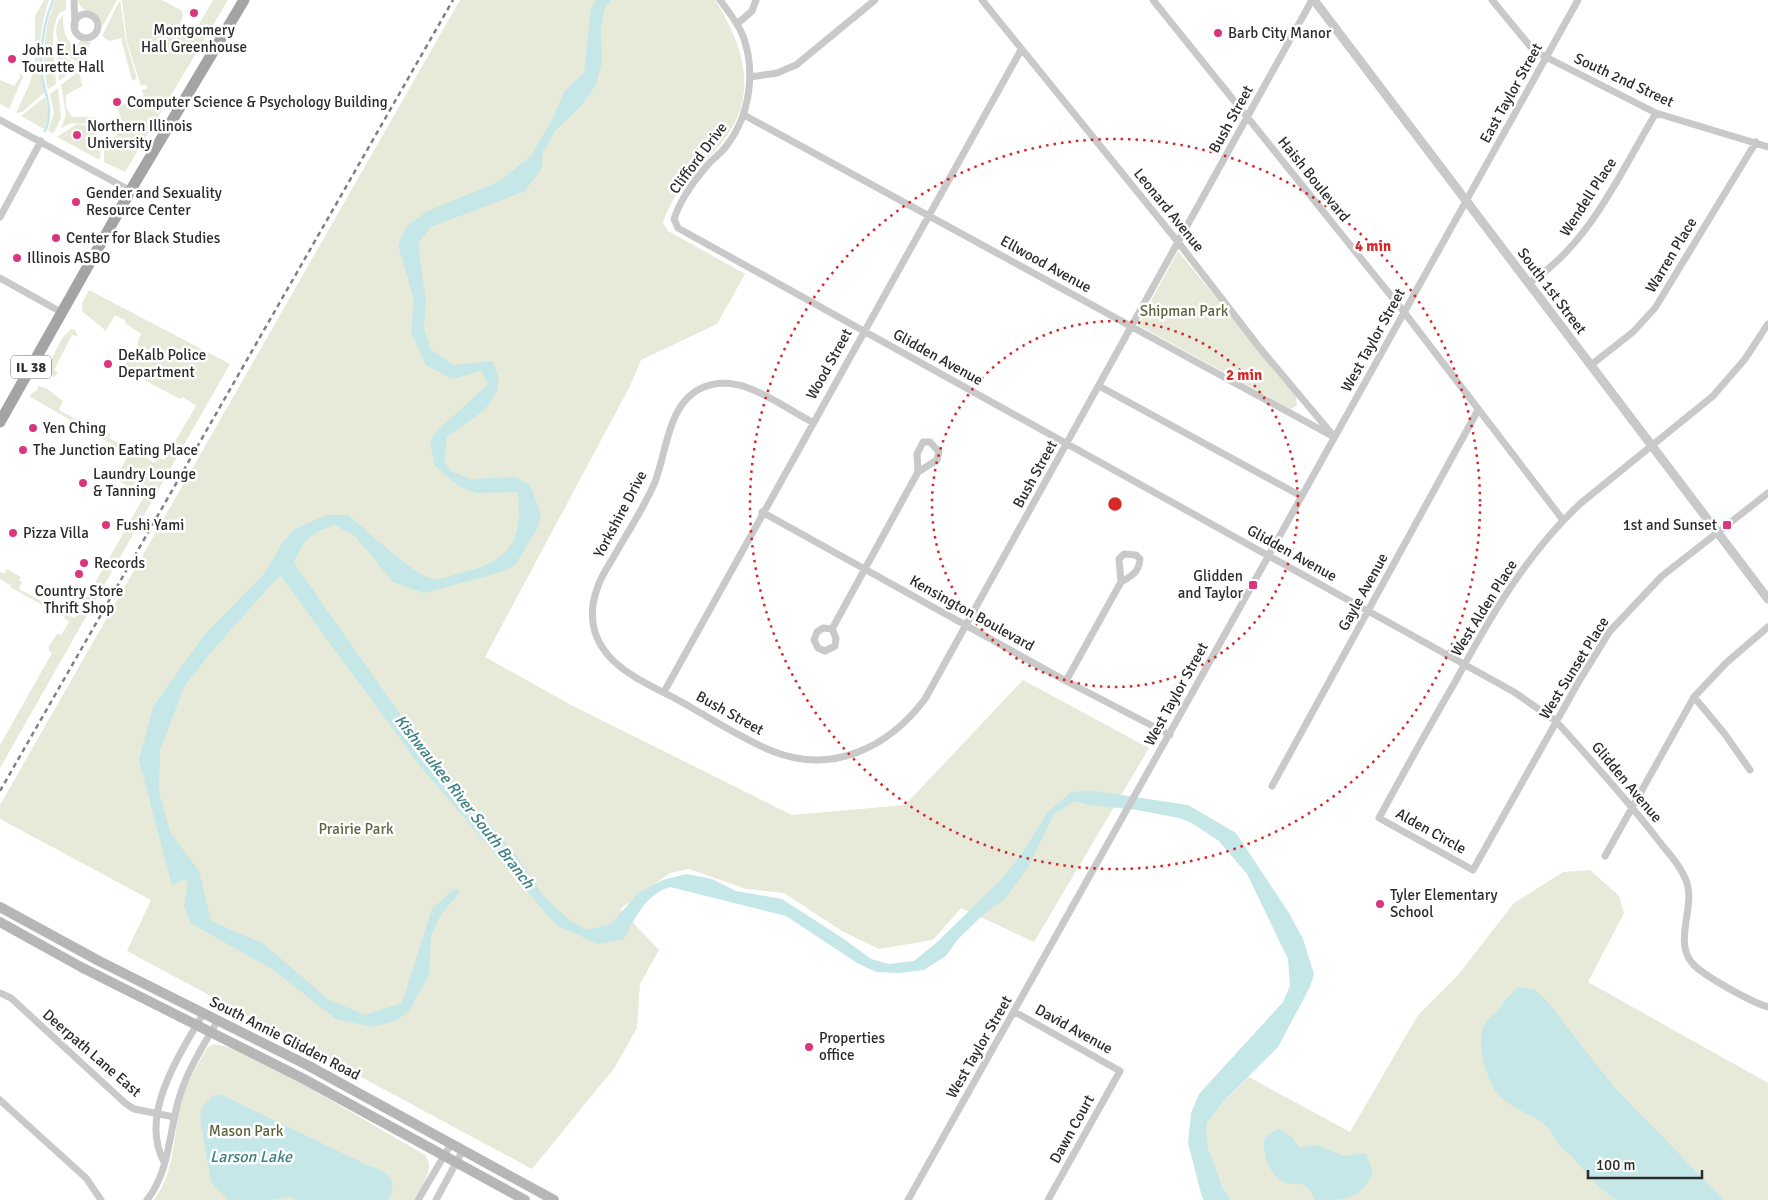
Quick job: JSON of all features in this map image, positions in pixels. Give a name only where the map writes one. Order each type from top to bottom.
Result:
[{"type":"main road","name":"IL 38","points":[[0,422],[131,190],[244,0]]},
{"type":"main road","name":"South Annie Glidden Road","points":[[0,907],[99,961],[204,1012],[554,1200]]},
{"type":"main road","name":"South Annie Glidden Road","points":[[0,922],[81,967],[302,1078],[525,1200]]},
{"type":"street","name":"Clifford Drive","points":[[695,238],[675,225],[674,219],[706,166],[728,146],[744,115],[750,77],[747,53],[737,24],[720,0]]},
{"type":"street","points":[[737,24],[752,11],[756,0]]},
{"type":"street","points":[[750,77],[777,73],[796,65],[875,0]]},
{"type":"street","name":"Leonard Avenue","points":[[982,0],[1178,242],[1259,347],[1334,437]]},
{"type":"street","name":"Haish Boulevard","points":[[1153,0],[1404,312],[1563,520]]},
{"type":"street","name":"Bush Street","points":[[664,692],[773,751],[809,759],[846,756],[880,742],[908,720],[924,699],[1068,444],[1313,0]]},
{"type":"street","name":"South 1st Street","points":[[1313,0],[1768,599]]},
{"type":"street","name":"South 2nd Street","points":[[1492,0],[1534,51],[1656,113],[1768,147]]},
{"type":"street","name":"East Taylor Street","points":[[1466,199],[1578,0]]},
{"type":"street","points":[[74,2],[78,11],[95,18],[98,24],[94,35],[83,38],[77,34],[74,2]]},
{"type":"street","points":[[75,26],[77,19],[87,14]]},
{"type":"street","name":"Wood Street","points":[[664,692],[812,422],[1021,50]]},
{"type":"street","name":"Wendell Place","points":[[1529,284],[1556,264],[1582,236],[1656,113]]},
{"type":"street","name":"Ellwood Avenue","points":[[744,115],[1334,437]]},
{"type":"street","points":[[0,120],[131,190]]},
{"type":"street","points":[[0,217],[41,141]]},
{"type":"street","name":"Warren Place","points":[[1591,364],[1633,332],[1658,303],[1756,142]]},
{"type":"street","name":"West Taylor Street","points":[[908,1200],[1170,735],[1268,554],[1466,199]]},
{"type":"street","name":"Glidden Avenue","points":[[695,238],[1268,554],[1368,612],[1514,692],[1556,721],[1632,807],[1678,865],[1687,883],[1689,903],[1684,942],[1686,954],[1692,964],[1752,1000],[1768,1007]]},
{"type":"street","points":[[0,278],[61,312]]},
{"type":"street","name":"West Alden Place","points":[[1379,818],[1507,591],[1563,520],[1601,486],[1713,396],[1745,359],[1768,324]]},
{"type":"street","name":"Yorkshire Drive","points":[[664,692],[622,669],[610,658],[596,635],[593,614],[597,586],[650,493],[679,408],[689,396],[700,389],[714,384],[733,383],[747,388],[812,422]]},
{"type":"street","points":[[1099,386],[1301,496]]},
{"type":"street","name":"Gayle Avenue","points":[[1272,786],[1478,410]]},
{"type":"street","points":[[832,629],[918,472]]},
{"type":"street","name":"West Sunset Place","points":[[1486,846],[1597,651],[1624,614],[1662,576],[1768,493]]},
{"type":"street","name":"Kensington Boulevard","points":[[762,512],[1066,681],[1170,735]]},
{"type":"street","points":[[1066,681],[1121,582]]},
{"type":"street","points":[[1605,856],[1694,697],[1726,663],[1768,627]]},
{"type":"street","points":[[1694,697],[1724,733],[1750,770]]},
{"type":"street","name":"Alden Circle","points":[[1379,818],[1473,870],[1486,846]]},
{"type":"street","name":"Deerpath Lane East","points":[[0,993],[10,998],[125,1103],[134,1109],[174,1117]]},
{"type":"street","points":[[164,1162],[158,1151],[158,1113],[167,1080],[204,1012]]},
{"type":"street","name":"David Avenue","points":[[1014,1012],[1120,1071]]},
{"type":"street","points":[[148,1200],[158,1182],[168,1151],[174,1117],[187,1076],[218,1020]]},
{"type":"street","name":"Dawn Court","points":[[1048,1200],[1120,1071]]},
{"type":"street","points":[[0,1100],[86,1178],[101,1200]]},
{"type":"street","points":[[418,1200],[451,1144]]},
{"type":"street","points":[[436,1200],[463,1150]]},
{"type":"green space","points":[[44,0],[49,0],[40,45],[40,68],[45,92],[22,112],[16,113],[29,85],[35,65],[35,16]]},
{"type":"green space","points":[[55,0],[66,0],[66,10],[60,12],[54,28],[53,47],[56,84],[48,89],[44,67],[44,44],[48,21]]},
{"type":"green space","points":[[78,0],[117,0],[102,27],[98,17],[82,8]]},
{"type":"green space","points":[[120,0],[126,42],[137,79],[132,80],[121,38],[109,41],[102,36]]},
{"type":"green space","points":[[122,0],[162,0],[182,11],[183,16],[180,23],[195,31],[213,0],[228,0],[125,172],[104,162],[104,140],[117,136],[116,131],[124,128],[117,106],[144,98],[142,90],[147,88],[146,84],[141,86],[127,42]]},
{"type":"green space","name":"Prairie Park","points":[[460,0],[715,0],[734,36],[744,74],[744,92],[740,111],[731,129],[718,147],[679,191],[672,201],[663,223],[668,231],[745,274],[717,324],[641,360],[630,386],[485,657],[571,705],[792,815],[905,805],[1023,680],[1149,748],[1034,942],[961,908],[933,940],[879,949],[842,931],[784,893],[746,889],[689,869],[670,873],[620,909],[659,950],[640,984],[637,1028],[615,1067],[532,1169],[127,951],[151,900],[0,819],[0,805]]},
{"type":"green space","points":[[63,15],[64,29],[69,41],[77,47],[80,41],[91,42],[80,63],[73,60],[62,49],[59,42],[56,28],[58,21]]},
{"type":"green space","points":[[57,51],[78,66],[59,81],[59,80]]},
{"type":"green space","points":[[79,71],[82,86],[66,95],[66,107],[72,117],[93,117],[90,124],[71,123],[61,128],[66,115],[61,85]]},
{"type":"green space","points":[[19,72],[23,77],[9,109],[0,104],[0,80],[14,86],[20,77]]},
{"type":"green space","points":[[58,88],[61,118],[53,134],[48,130],[54,113],[50,94]]},
{"type":"green space","points":[[45,97],[49,115],[44,129],[21,116]]},
{"type":"green space","points":[[77,124],[84,125],[94,131],[99,141],[100,160],[57,137]]},
{"type":"green space","name":"Shipman Park","points":[[1178,251],[1296,396],[1297,405],[1291,409],[1138,325]]},
{"type":"green space","points":[[89,290],[230,364],[0,768],[0,745],[52,653],[49,651],[49,646],[57,634],[61,635],[69,622],[64,618],[65,615],[75,618],[145,495],[115,479],[129,454],[29,396],[38,389],[38,386],[46,388],[63,401],[59,410],[106,436],[111,431],[109,438],[155,463],[158,457],[164,460],[196,406],[183,397],[180,399],[144,380],[145,376],[123,369],[134,349],[138,351],[138,341],[141,334],[125,323],[126,321],[115,315],[106,331],[82,311],[82,303]]},
{"type":"green space","points":[[71,329],[75,330],[78,336],[72,335],[54,370],[58,373],[54,377],[48,374],[46,370],[62,338]]},
{"type":"green space","points":[[7,569],[21,577],[19,580],[22,582],[19,589],[64,613],[62,616],[10,587],[12,582],[10,585],[0,579],[0,572],[4,574]]},
{"type":"green space","points":[[1590,870],[1619,896],[1624,913],[1588,982],[1768,1083],[1768,1200],[1231,1200],[1213,1164],[1206,1134],[1206,1124],[1223,1102],[1249,1077],[1350,1132],[1418,1015],[1458,975],[1514,903],[1563,872]]},
{"type":"green space","name":"Mason Park","points":[[214,1044],[233,1048],[294,1079],[425,1155],[428,1160],[428,1172],[414,1200],[154,1200],[165,1181],[180,1106],[186,1088],[208,1047]]},
{"type":"water","name":"Kishwaukee River South Branch","points":[[596,0],[611,0],[605,7],[601,25],[602,62],[596,85],[581,106],[555,131],[542,155],[542,168],[525,191],[431,227],[418,243],[426,302],[424,328],[431,350],[454,365],[492,361],[497,374],[498,386],[494,397],[487,406],[478,415],[447,437],[444,461],[451,471],[470,479],[516,477],[530,485],[541,514],[537,529],[515,565],[505,571],[424,593],[393,582],[356,537],[335,525],[309,538],[301,548],[294,563],[433,761],[510,847],[545,898],[572,922],[588,930],[611,924],[638,893],[663,880],[686,874],[712,879],[736,891],[782,899],[871,959],[889,964],[914,961],[936,943],[1000,881],[1020,856],[1048,812],[1071,792],[1095,791],[1188,805],[1236,833],[1289,913],[1303,939],[1314,974],[1310,987],[1278,1047],[1223,1102],[1206,1124],[1208,1148],[1222,1186],[1231,1200],[1204,1200],[1202,1197],[1188,1143],[1191,1113],[1199,1094],[1283,1002],[1290,986],[1288,959],[1247,874],[1219,841],[1190,822],[1179,818],[1137,810],[1090,805],[1075,801],[1054,814],[1028,867],[1006,898],[985,913],[958,939],[946,956],[924,970],[899,973],[876,972],[857,963],[786,916],[670,887],[654,895],[648,901],[637,915],[624,939],[598,944],[556,925],[420,766],[280,575],[211,652],[184,687],[160,750],[159,792],[170,832],[199,871],[211,921],[264,944],[329,1000],[365,1015],[402,1003],[432,909],[454,889],[461,891],[440,916],[431,937],[429,975],[410,1009],[398,1020],[372,1027],[336,1019],[272,969],[190,923],[184,905],[188,882],[184,879],[172,886],[139,760],[153,707],[204,635],[264,574],[283,542],[295,529],[327,515],[348,515],[415,570],[434,579],[440,579],[491,563],[502,556],[510,547],[515,537],[519,509],[518,492],[477,493],[460,487],[435,466],[430,442],[435,433],[488,384],[481,371],[452,379],[426,365],[411,332],[414,300],[398,245],[406,227],[426,212],[500,181],[531,156],[552,120],[564,92],[584,73],[591,8]]},
{"type":"water","points":[[1519,987],[1534,989],[1546,1000],[1614,1087],[1724,1200],[1617,1200],[1595,1182],[1559,1145],[1543,1124],[1511,1105],[1499,1095],[1494,1089],[1483,1060],[1482,1030],[1485,1023]]},
{"type":"water","name":"Larson Lake","points":[[220,1094],[386,1174],[392,1182],[392,1193],[389,1200],[296,1200],[289,1197],[269,1200],[228,1200],[211,1182],[200,1118],[202,1107],[213,1096]]},
{"type":"water","points":[[1280,1129],[1292,1137],[1299,1148],[1317,1145],[1344,1156],[1366,1153],[1373,1173],[1363,1189],[1351,1197],[1336,1200],[1315,1200],[1309,1189],[1304,1185],[1287,1184],[1280,1180],[1275,1176],[1268,1164],[1264,1139],[1270,1133]]},
{"type":"waterway","points":[[45,131],[48,123],[49,108],[43,81],[41,54],[45,27],[53,0]]},
{"type":"railway","points":[[0,791],[453,0]]},
{"type":"place","name":"Montgomery Hall Greenhouse","points":[[194,13]]},
{"type":"place","name":"Barb City Manor","points":[[1218,33]]},
{"type":"place","name":"John E. La Tourette Hall","points":[[12,59]]},
{"type":"place","name":"Computer Science & Psychology Building","points":[[117,102]]},
{"type":"place","name":"Northern Illinois University","points":[[77,135]]},
{"type":"place","name":"Gender and Sexuality Resource Center","points":[[76,202]]},
{"type":"place","name":"Center for Black Studies","points":[[56,238]]},
{"type":"place","name":"Illinois ASBO","points":[[17,258]]},
{"type":"place","name":"DeKalb Police Department","points":[[108,364]]},
{"type":"place","name":"Yen Ching","points":[[33,428]]},
{"type":"place","name":"The Junction Eating Place","points":[[23,450]]},
{"type":"place","name":"Laundry Lounge & Tanning","points":[[83,483]]},
{"type":"place","name":"Fushi Yami","points":[[106,525]]},
{"type":"place","name":"1st and Sunset","points":[[1727,525]]},
{"type":"place","name":"Pizza Villa","points":[[13,533]]},
{"type":"place","name":"Records","points":[[84,563]]},
{"type":"place","name":"Country Store Thrift Shop","points":[[79,574]]},
{"type":"place","name":"Glidden and Taylor","points":[[1253,585]]},
{"type":"place","name":"Tyler Elementary School","points":[[1380,904]]},
{"type":"place","name":"Properties office","points":[[809,1047]]}]
